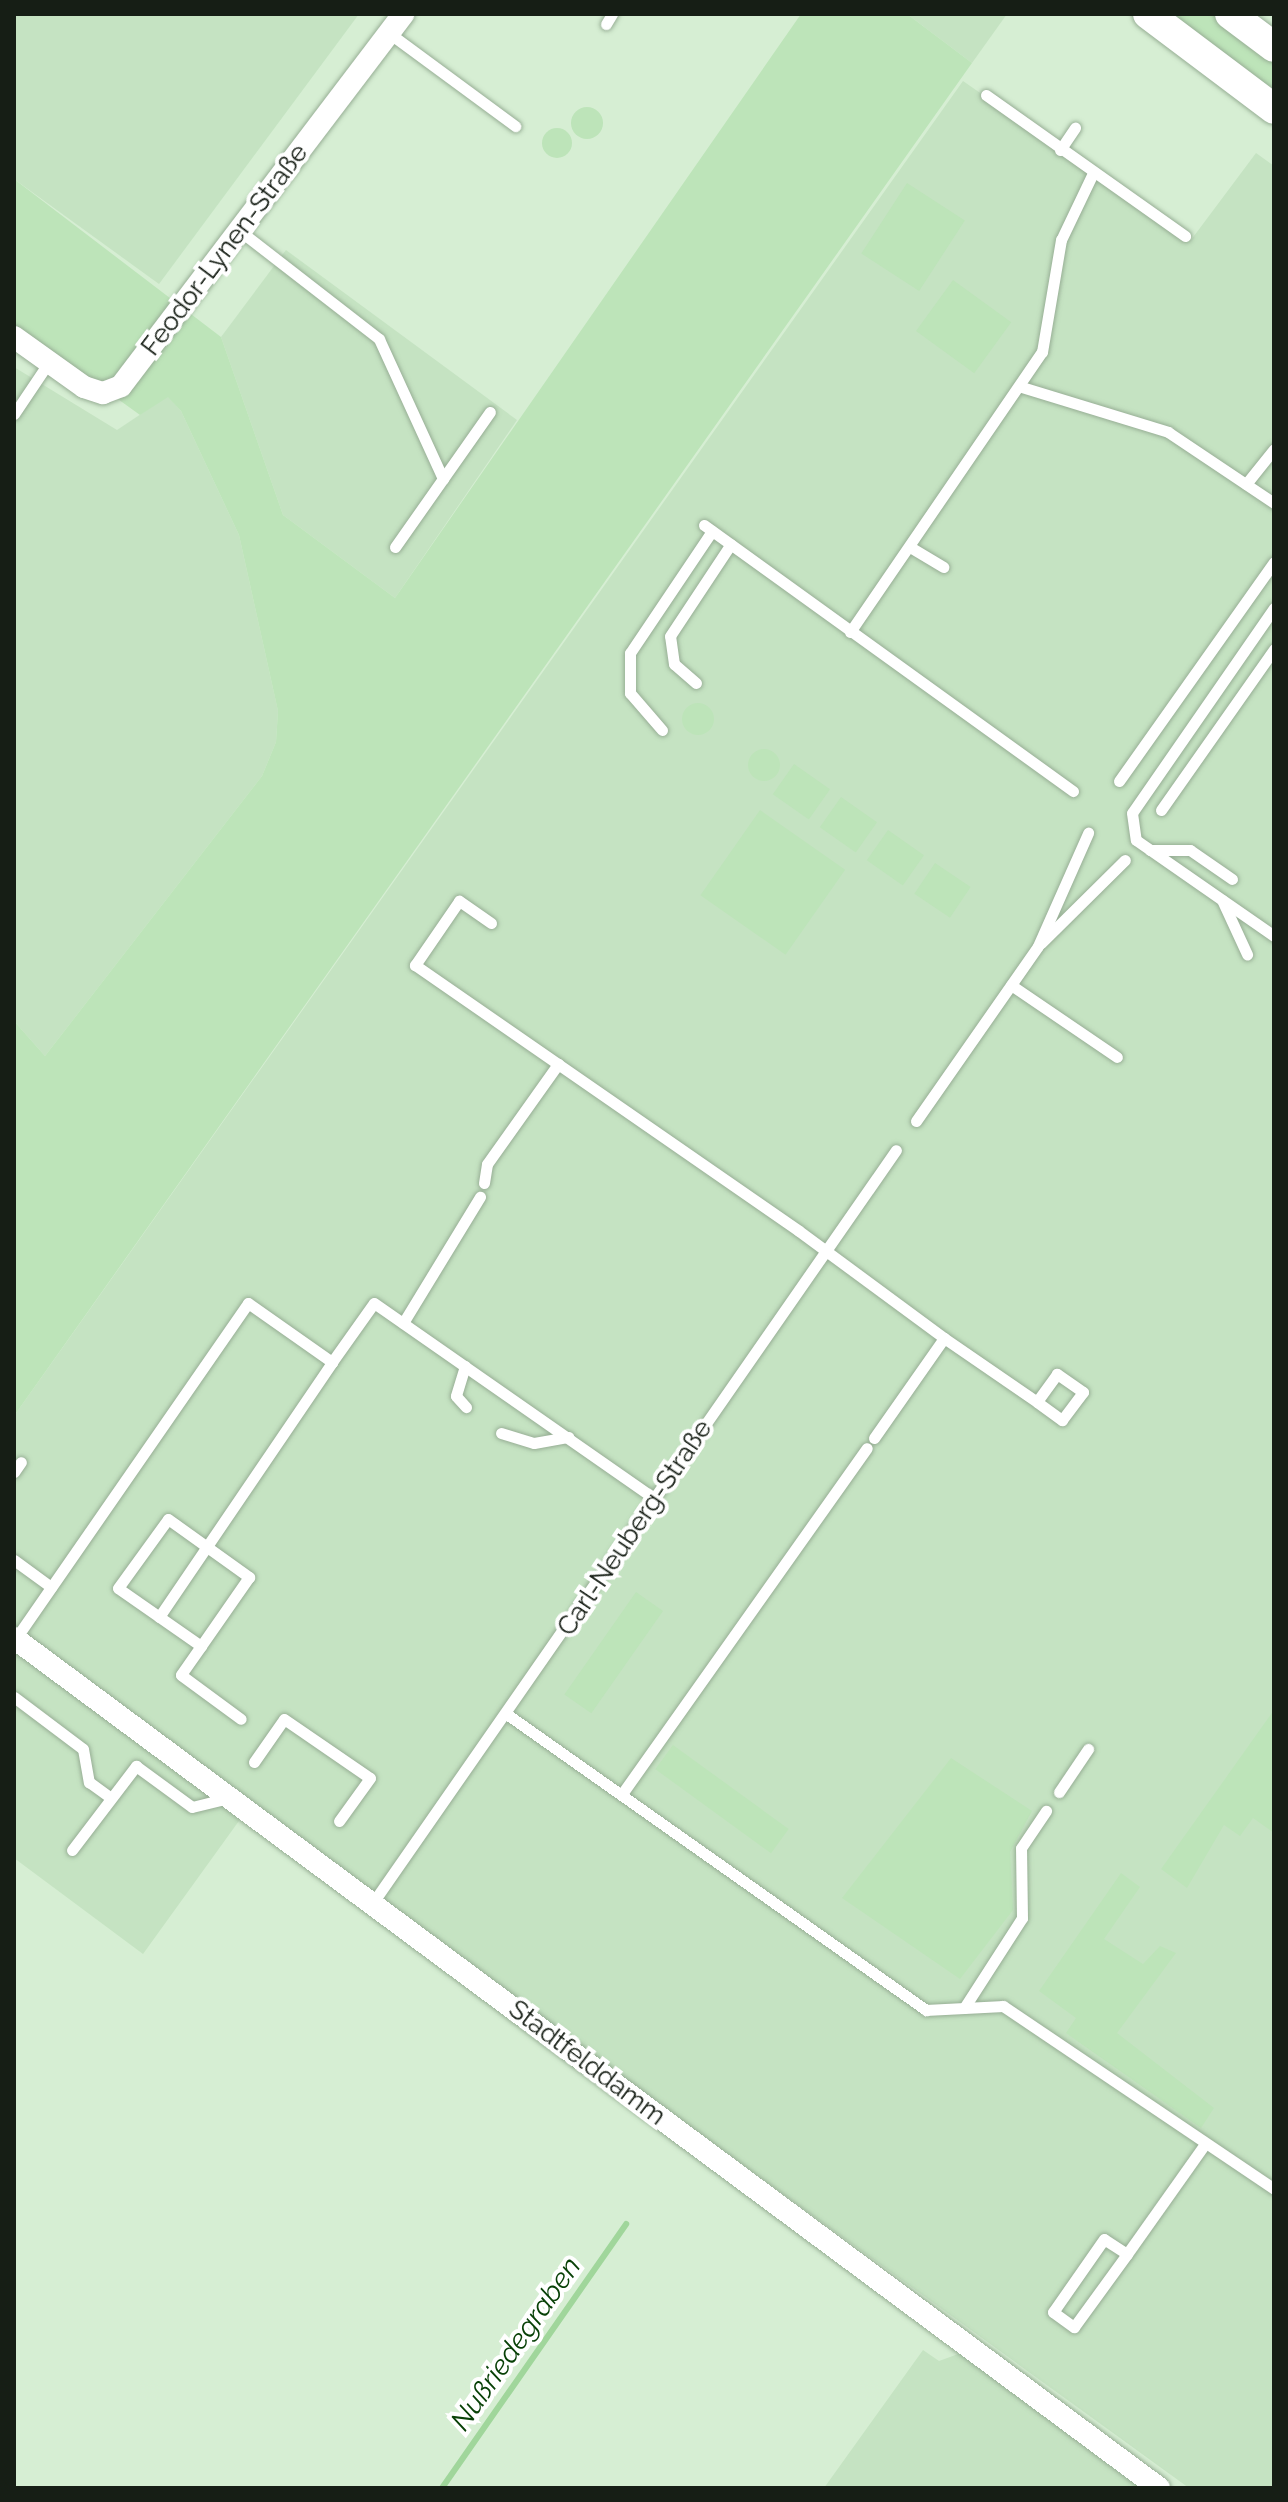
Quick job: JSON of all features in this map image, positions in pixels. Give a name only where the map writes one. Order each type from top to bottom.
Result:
[{"type":"main road","points":[[1148,14],[1274,109]]},
{"type":"main road","points":[[1230,14],[1274,47]]},
{"type":"street","name":"Feodor-Lynen-Straße","points":[[14,337],[84,387],[103,393],[121,386],[403,14]]},
{"type":"street","name":"Stadtfelddamm","points":[[14,1640],[1159,2488]]},
{"type":"lane","points":[[389,33],[515,126]]},
{"type":"lane","points":[[986,95],[1092,175],[1185,236]]},
{"type":"lane","points":[[1060,150],[1075,128]]},
{"type":"lane","points":[[850,632],[1022,387],[1042,352],[1061,240],[1092,175]]},
{"type":"lane","points":[[240,231],[379,339],[443,479]]},
{"type":"lane","points":[[14,414],[49,362]]},
{"type":"lane","points":[[1022,387],[1168,432],[1274,503]]},
{"type":"lane","points":[[395,547],[490,412]]},
{"type":"lane","points":[[1246,484],[1274,449]]},
{"type":"lane","points":[[662,730],[630,693],[630,653],[708,528],[1073,791]]},
{"type":"lane","points":[[696,683],[674,664],[670,636],[731,544]]},
{"type":"lane","points":[[910,547],[943,567]]},
{"type":"lane","points":[[1119,781],[1274,562]]},
{"type":"lane","points":[[1274,608],[1132,813],[1136,840],[1274,936]]},
{"type":"lane","points":[[1161,810],[1274,649]]},
{"type":"lane","points":[[1038,946],[1088,833]]},
{"type":"lane","points":[[1150,850],[1190,850],[1232,879]]},
{"type":"lane","points":[[916,1121],[1038,946],[1125,860]]},
{"type":"lane","points":[[1221,899],[1247,954]]},
{"type":"lane","points":[[491,923],[459,901],[415,965],[1037,1402]]},
{"type":"lane","points":[[1011,985],[1117,1057]]},
{"type":"lane","points":[[484,1183],[487,1164],[558,1064]]},
{"type":"lane","name":"Carl-Neuberg-Straße","points":[[372,1904],[508,1715],[654,1498],[896,1150]]},
{"type":"lane","points":[[403,1323],[480,1197]]},
{"type":"lane","points":[[14,1640],[248,1303],[332,1362]]},
{"type":"lane","points":[[159,1617],[374,1303],[654,1498]]},
{"type":"lane","points":[[624,1791],[944,1338]]},
{"type":"lane","points":[[465,1366],[456,1396],[466,1407]]},
{"type":"lane","points":[[501,1433],[534,1443],[568,1437]]},
{"type":"lane","points":[[201,1646],[118,1588],[168,1519],[249,1577],[181,1675],[241,1719]]},
{"type":"lane","points":[[14,1560],[51,1587]]},
{"type":"lane","points":[[14,1697],[83,1749],[89,1782],[111,1798]]},
{"type":"lane","points":[[508,1715],[624,1791],[926,2010],[1003,2006],[1274,2189]]},
{"type":"lane","points":[[254,1762],[284,1719],[370,1778],[339,1821]]},
{"type":"lane","points":[[1059,1792],[1088,1749]]},
{"type":"lane","points":[[72,1850],[136,1766],[192,1807],[227,1798]]},
{"type":"lane","points":[[964,2008],[1022,1918],[1021,1848],[1046,1811]]},
{"type":"lane","points":[[1127,2254],[1104,2239],[1053,2312],[1074,2327],[1127,2254],[1205,2144]]},
{"type":"shaded area","points":[[14,14],[359,14],[159,284],[14,179]]},
{"type":"shaded area","points":[[801,14],[907,14],[972,63],[14,1416],[14,1021],[45,1056],[262,776],[276,742],[278,711],[239,535],[181,411],[168,397],[140,415],[14,324],[14,179],[221,337],[283,515],[395,598]]},
{"type":"shaded area","points":[[907,14],[1007,14],[972,63]]},
{"type":"shaded area","points":[[1146,14],[1230,14],[1274,47],[1274,110]]},
{"type":"shaded area","points":[[963,81],[1191,240],[1256,153],[1274,166],[1274,2488],[1189,2488],[249,1807],[143,1954],[14,1858],[14,1416]]},
{"type":"shaded area","points":[[587,107],[598,112],[603,123],[598,134],[587,139],[576,134],[571,123],[576,112]]},
{"type":"shaded area","points":[[557,128],[568,132],[572,143],[568,154],[557,158],[546,154],[542,143],[546,132]]},
{"type":"shaded area","points":[[907,183],[965,221],[919,291],[861,253]]},
{"type":"shaded area","points":[[286,250],[517,420],[395,598],[283,515],[221,337]]},
{"type":"shaded area","points":[[953,280],[1011,322],[974,373],[916,331]]},
{"type":"shaded area","points":[[14,367],[117,430],[168,396],[181,411],[239,535],[278,711],[276,742],[262,776],[45,1056],[14,1021]]},
{"type":"shaded area","points":[[698,703],[709,708],[714,719],[709,730],[698,735],[687,730],[682,719],[687,708]]},
{"type":"shaded area","points":[[764,749],[775,754],[780,765],[775,776],[764,781],[753,776],[748,765],[753,754]]},
{"type":"shaded area","points":[[794,764],[830,789],[809,820],[773,794]]},
{"type":"shaded area","points":[[841,797],[877,822],[856,853],[820,827]]},
{"type":"shaded area","points":[[760,810],[845,870],[786,955],[700,895]]},
{"type":"shaded area","points":[[888,830],[924,855],[903,886],[867,860]]},
{"type":"shaded area","points":[[935,863],[971,887],[950,918],[914,894]]},
{"type":"shaded area","points":[[636,1592],[663,1611],[591,1713],[564,1694]]},
{"type":"shaded area","points":[[1274,1710],[1274,1833],[1253,1818],[1240,1836],[1224,1825],[1187,1888],[1161,1869]]},
{"type":"shaded area","points":[[673,1745],[789,1829],[771,1853],[655,1769]]},
{"type":"shaded area","points":[[951,1758],[1032,1811],[1010,1852],[1013,1910],[960,1979],[842,1898]]},
{"type":"shaded area","points":[[1121,1873],[1140,1887],[1104,1939],[1143,1964],[1160,1946],[1176,1953],[1117,2033],[1214,2108],[1201,2128],[1066,2033],[1076,2018],[1039,1991]]},
{"type":"shaded area","points":[[923,2350],[939,2361],[961,2353],[1144,2488],[824,2488]]},
{"type":"waterway","name":"Nußriedegraben","points":[[442,2488],[626,2224]]}]
